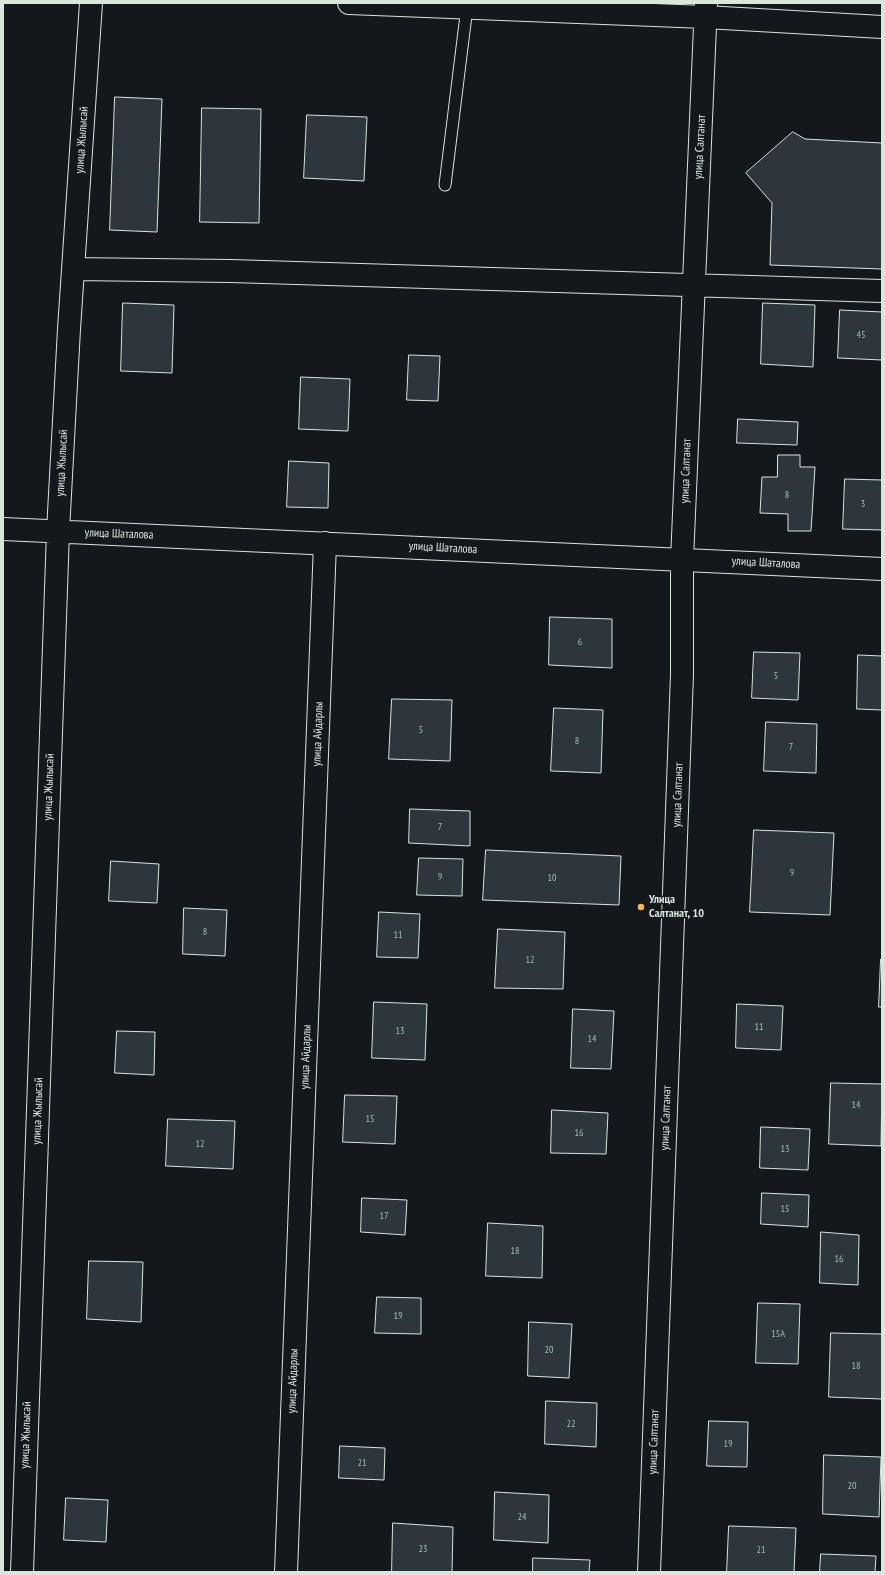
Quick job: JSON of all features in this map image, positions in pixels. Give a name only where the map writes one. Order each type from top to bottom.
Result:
[{"type":"street","name":"улица Жылысай","points":[[22,1572],[58,531],[73,269],[91,3]]},
{"type":"street","points":[[349,3],[467,7],[706,10],[882,27]]},
{"type":"street","name":"улица Салтанат","points":[[650,1572],[682,674],[682,560],[706,10]]},
{"type":"street","points":[[73,269],[231,271],[694,284],[882,291]]},
{"type":"street","name":"улица Шаталова","points":[[3,529],[882,569]]},
{"type":"street","name":"улица Айдарлы","points":[[286,1572],[325,543]]},
{"type":"lane","points":[[445,185],[467,7]]},
{"type":"building","points":[[115,97],[162,99],[157,232],[110,230]]},
{"type":"building","points":[[202,108],[261,109],[259,223],[200,222]]},
{"type":"building","points":[[307,115],[367,117],[364,181],[304,178]]},
{"type":"building","points":[[793,132],[805,139],[882,143],[882,269],[770,265],[772,203],[746,173]]},
{"type":"building","points":[[123,303],[174,305],[172,373],[121,371]]},
{"type":"building","points":[[763,303],[815,305],[813,367],[761,364]]},
{"type":"building","points":[[840,310],[882,312],[882,360],[838,358]]},
{"type":"building","points":[[409,355],[440,356],[438,401],[407,400]]},
{"type":"building","points":[[301,377],[350,379],[348,431],[299,429]]},
{"type":"building","points":[[738,419],[798,422],[797,445],[737,443]]},
{"type":"building","points":[[778,455],[800,455],[800,467],[815,467],[811,531],[788,531],[788,514],[760,513],[762,477],[777,477]]},
{"type":"building","points":[[289,461],[329,463],[328,508],[287,507]]},
{"type":"building","points":[[845,479],[882,480],[882,530],[843,529]]},
{"type":"building","points":[[550,617],[612,619],[612,668],[549,665]]},
{"type":"building","points":[[754,652],[800,653],[798,700],[752,698]]},
{"type":"building","points":[[858,655],[882,656],[882,710],[857,709]]},
{"type":"building","points":[[392,699],[452,700],[450,761],[389,759]]},
{"type":"building","points":[[554,708],[603,710],[601,773],[551,771]]},
{"type":"building","points":[[766,722],[817,724],[816,773],[764,771]]},
{"type":"building","points":[[410,809],[470,811],[470,846],[409,843]]},
{"type":"building","points":[[754,830],[834,833],[830,915],[750,912]]},
{"type":"building","points":[[486,850],[621,856],[619,905],[483,900]]},
{"type":"building","points":[[419,858],[463,859],[462,896],[417,895]]},
{"type":"building","points":[[111,861],[159,864],[157,903],[109,901]]},
{"type":"building","points":[[184,908],[227,910],[225,956],[183,954]]},
{"type":"building","points":[[379,912],[420,914],[418,958],[377,957]]},
{"type":"building","points":[[498,929],[565,932],[563,989],[495,988]]},
{"type":"building","points":[[881,959],[882,1007],[879,1007]]},
{"type":"building","points":[[374,1002],[427,1004],[425,1060],[372,1058]]},
{"type":"building","points":[[737,1004],[783,1006],[781,1050],[736,1048]]},
{"type":"building","points":[[573,1009],[614,1011],[611,1069],[571,1068]]},
{"type":"building","points":[[117,1031],[155,1032],[154,1075],[115,1073]]},
{"type":"building","points":[[831,1083],[882,1084],[881,1146],[829,1144]]},
{"type":"building","points":[[345,1095],[397,1096],[395,1144],[343,1142]]},
{"type":"building","points":[[552,1110],[608,1113],[606,1154],[551,1153]]},
{"type":"building","points":[[168,1119],[235,1121],[233,1169],[166,1166]]},
{"type":"building","points":[[761,1127],[810,1129],[808,1170],[760,1168]]},
{"type":"building","points":[[762,1193],[809,1195],[808,1227],[761,1224]]},
{"type":"building","points":[[362,1198],[407,1200],[405,1235],[361,1232]]},
{"type":"building","points":[[488,1223],[543,1226],[542,1278],[486,1276]]},
{"type":"building","points":[[821,1232],[859,1235],[858,1285],[820,1283]]},
{"type":"building","points":[[89,1261],[143,1262],[141,1322],[87,1319]]},
{"type":"building","points":[[377,1297],[421,1298],[421,1334],[375,1333]]},
{"type":"building","points":[[758,1303],[800,1304],[798,1364],[756,1363]]},
{"type":"building","points":[[529,1322],[572,1324],[569,1378],[528,1376]]},
{"type":"building","points":[[831,1333],[882,1334],[882,1399],[829,1397]]},
{"type":"building","points":[[546,1401],[597,1403],[596,1447],[545,1444]]},
{"type":"building","points":[[709,1421],[748,1422],[747,1467],[707,1466]]},
{"type":"building","points":[[340,1446],[385,1448],[384,1480],[339,1478]]},
{"type":"building","points":[[824,1455],[881,1457],[879,1517],[823,1514]]},
{"type":"building","points":[[495,1492],[549,1495],[548,1543],[494,1540]]},
{"type":"building","points":[[66,1498],[108,1500],[106,1542],[64,1540]]},
{"type":"building","points":[[393,1523],[453,1527],[452,1572],[392,1572]]},
{"type":"building","points":[[729,1526],[796,1528],[794,1572],[727,1572]]},
{"type":"building","points":[[821,1554],[876,1556],[875,1572],[820,1572]]},
{"type":"building","points":[[533,1558],[590,1560],[589,1572],[533,1572]]},
{"type":"place","name":"Улица Салтанат, 10","points":[[641,907]]}]
